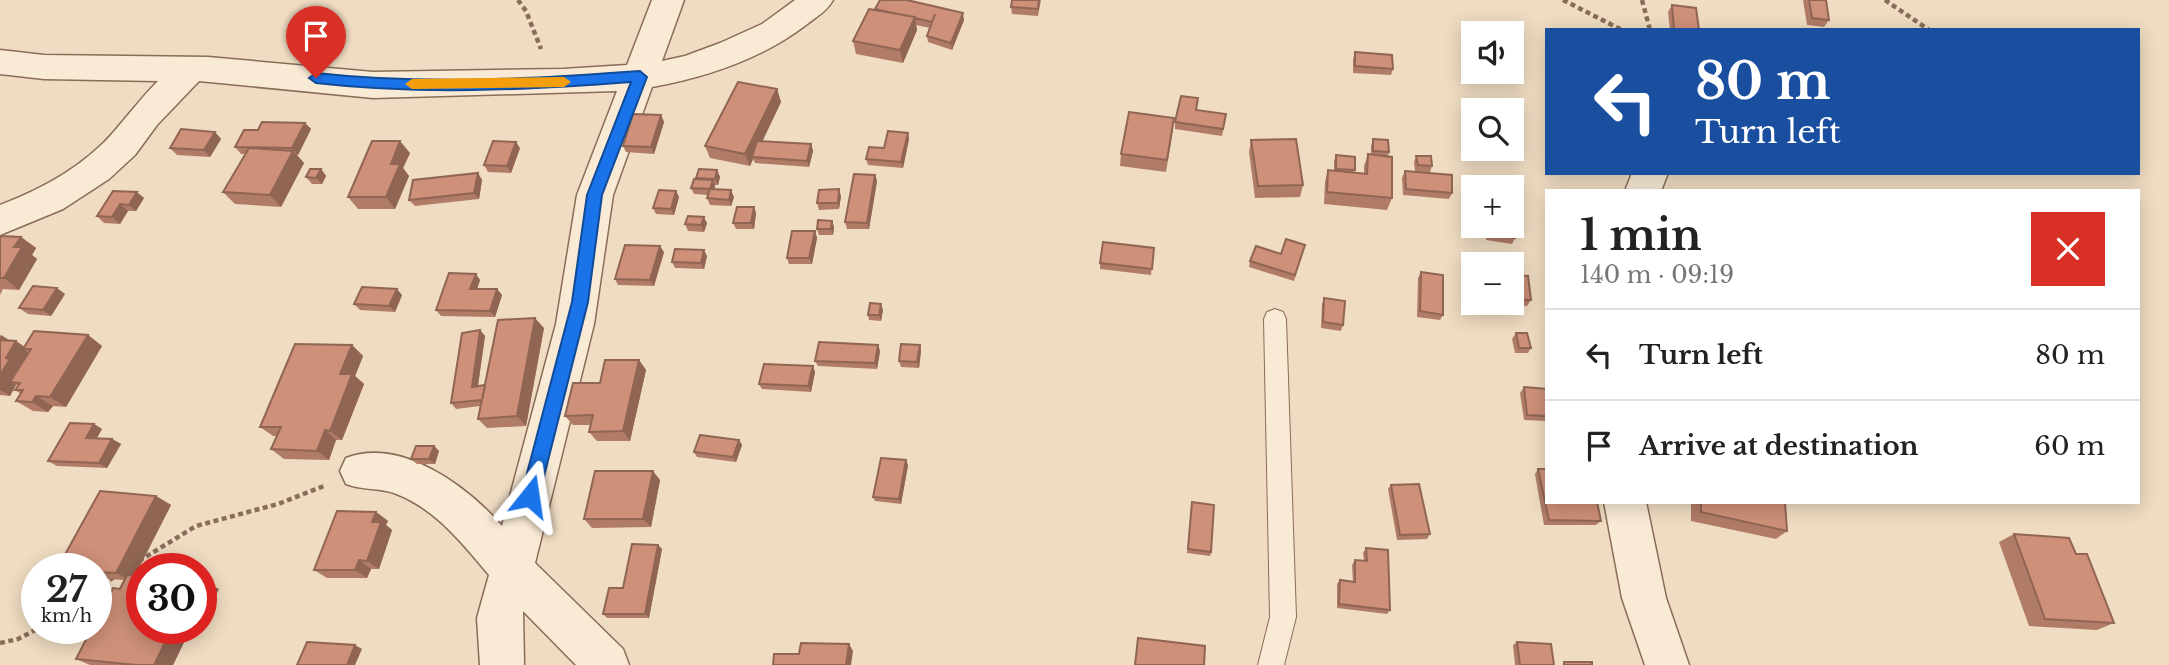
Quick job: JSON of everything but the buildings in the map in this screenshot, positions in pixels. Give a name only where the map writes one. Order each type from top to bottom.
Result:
[{"type":"street","points":[[502,665],[499,618],[575,324],[595,195],[668,0]]},
{"type":"street","points":[[0,62],[44,67],[257,72],[373,85],[563,82],[640,77],[689,68],[732,52],[774,32],[817,0]]},
{"type":"street","points":[[0,220],[37,205],[76,184],[102,164],[123,145],[139,123],[191,69]]},
{"type":"street","points":[[361,471],[398,474],[436,494],[466,516],[511,569],[607,665]]},
{"type":"street","points":[[1625,504],[1644,598],[1667,665]]},
{"type":"lane","points":[[1271,665],[1283,617],[1275,319]]},
{"type":"path","points":[[518,0],[526,11],[538,44],[563,82]]},
{"type":"path","points":[[1563,0],[1618,28]]},
{"type":"path","points":[[1642,0],[1649,28]]},
{"type":"path","points":[[1885,0],[1925,28]]},
{"type":"path","points":[[153,553],[196,526],[278,504],[361,471]]},
{"type":"path","points":[[112,579],[123,572]]},
{"type":"path","points":[[0,643],[21,637]]},
{"type":"slow traffic","points":[[412,84],[564,82]]},
{"type":"route","points":[[316,78],[373,85],[563,82],[640,77],[595,195],[580,302],[530,496]]}]
